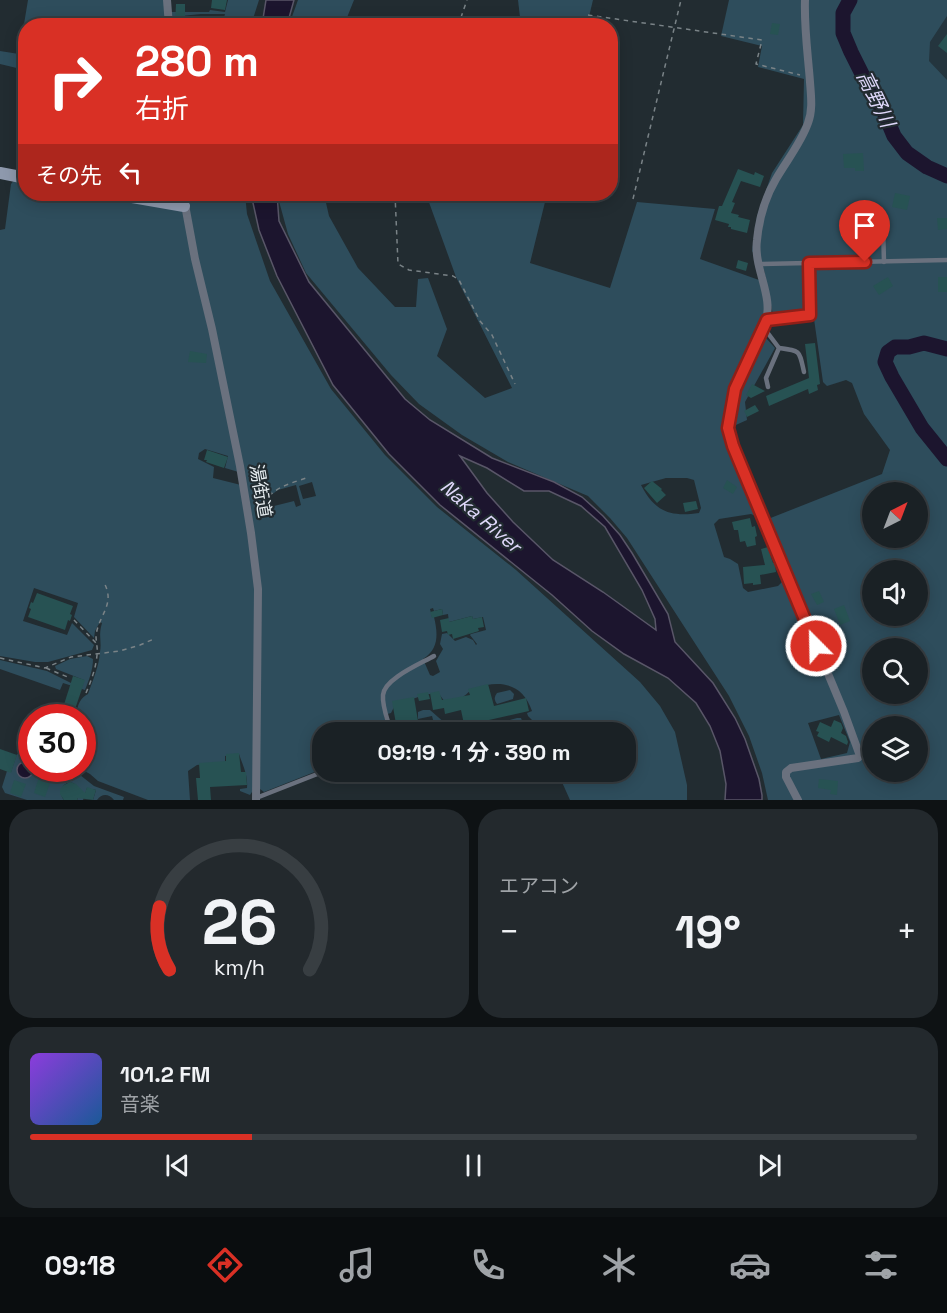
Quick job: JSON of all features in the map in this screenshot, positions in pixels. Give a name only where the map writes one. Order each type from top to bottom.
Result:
[{"type":"street","points":[[167,0],[168,18]]},
{"type":"street","points":[[798,800],[786,777],[786,772],[792,768],[860,756],[844,712],[733,446],[728,428],[735,389],[766,324],[768,299],[756,252],[756,241],[768,197],[775,181],[801,140],[809,122],[811,104],[805,0]]},
{"type":"street","points":[[0,173],[18,176]]},
{"type":"street","name":"湯街道","points":[[184,201],[240,466],[259,599],[256,799]]},
{"type":"lane","points":[[883,227],[884,262]]},
{"type":"lane","points":[[759,264],[947,260]]},
{"type":"lane","points":[[779,348],[766,324],[810,315],[809,263]]},
{"type":"lane","points":[[779,348],[796,350],[800,353],[804,372]]},
{"type":"lane","points":[[768,387],[766,378],[779,348]]},
{"type":"lane","points":[[388,722],[384,705],[384,690],[388,684],[434,656]]},
{"type":"lane","points":[[256,799],[312,776]]},
{"type":"path","points":[[461,18],[467,0]]},
{"type":"path","points":[[633,199],[681,0]]},
{"type":"path","points":[[588,15],[610,18]]},
{"type":"path","points":[[618,19],[762,40],[756,64],[810,77]]},
{"type":"path","points":[[395,201],[398,264],[409,270],[453,276],[459,280],[480,321],[492,335],[515,384]]},
{"type":"path","points":[[247,508],[262,504],[274,492],[309,477]]},
{"type":"path","points":[[86,693],[98,654],[96,636],[106,610],[108,597],[103,581]]},
{"type":"path","points":[[74,620],[97,644]]},
{"type":"path","points":[[45,668],[71,657],[120,651],[154,639]]},
{"type":"path","points":[[0,658],[45,668],[70,678]]},
{"type":"shaded area","points":[[28,0],[165,0],[166,18],[25,18]]},
{"type":"shaded area","points":[[228,0],[259,0],[253,18],[224,18],[225,14],[171,17],[170,12],[209,12],[210,10],[225,12]]},
{"type":"shaded area","points":[[298,0],[354,0],[347,18],[292,18]]},
{"type":"shaded area","points":[[518,0],[593,0],[589,18],[520,18]]},
{"type":"shaded area","points":[[729,0],[947,0],[947,16],[930,42],[929,61],[947,80],[947,800],[768,800],[762,773],[749,736],[729,696],[627,538],[588,496],[508,462],[462,435],[419,404],[391,375],[306,273],[288,234],[279,201],[326,201],[329,216],[358,268],[395,307],[416,307],[418,279],[428,278],[447,329],[437,356],[485,398],[512,388],[456,277],[429,201],[545,201],[530,263],[610,288],[637,202],[715,209],[700,259],[759,280],[764,298],[765,315],[758,335],[766,338],[775,348],[745,402],[747,420],[727,429],[763,521],[882,474],[890,450],[864,414],[852,383],[846,380],[827,386],[823,382],[813,312],[773,315],[764,270],[752,251],[757,216],[772,173],[803,125],[804,79],[758,67],[762,46],[721,36]],"holes":[[[666,478],[694,480],[701,508],[699,513],[680,514],[664,511],[652,501],[641,485]],[[751,514],[758,517],[783,581],[778,586],[748,592],[743,588],[738,564],[724,557],[714,524],[719,519]],[[839,715],[850,742],[847,753],[821,759],[808,723]]]},
{"type":"shaded area","points":[[947,13],[947,92],[918,47]]},
{"type":"shaded area","points":[[0,51],[18,54],[18,68],[0,64]]},
{"type":"shaded area","points":[[14,180],[18,181],[18,201],[143,201],[187,208],[186,201],[246,201],[247,214],[270,281],[331,389],[385,455],[437,507],[516,570],[640,682],[660,706],[675,732],[687,785],[687,800],[570,800],[562,782],[636,782],[636,722],[533,722],[527,713],[532,711],[523,694],[501,684],[483,686],[459,699],[445,702],[439,694],[427,694],[395,705],[391,713],[384,715],[386,722],[312,722],[312,773],[264,792],[260,789],[250,795],[240,791],[240,789],[247,788],[247,783],[239,754],[225,756],[225,775],[214,763],[197,765],[188,771],[190,800],[148,800],[98,781],[96,779],[96,704],[79,704],[88,694],[97,668],[102,623],[100,622],[95,631],[94,638],[74,617],[78,603],[34,588],[23,621],[67,635],[72,623],[94,645],[92,650],[48,662],[0,656],[0,230],[5,229],[11,184]],"holes":[[[205,449],[228,456],[225,468],[242,473],[241,485],[213,478],[214,467],[198,459],[199,453]],[[312,482],[316,496],[303,499],[299,486]],[[296,485],[301,505],[296,507],[294,501],[274,506],[268,503],[267,498],[278,490]],[[433,608],[434,611],[442,609],[443,615],[448,614],[449,622],[472,616],[473,619],[483,617],[486,630],[470,635],[477,644],[476,645],[473,640],[466,637],[455,641],[447,633],[442,634],[440,644],[443,649],[436,661],[440,672],[433,676],[430,675],[423,659],[435,646],[435,623],[430,609]]]},
{"type":"shaded area","points":[[87,656],[93,659],[93,663],[85,690],[63,683],[60,690],[0,669],[0,660],[47,671],[71,683],[84,680],[56,669],[55,666],[70,659]]},
{"type":"shaded area","points":[[510,690],[514,694],[513,699],[497,704],[495,696],[497,693]]},
{"type":"shaded area","points":[[430,710],[444,722],[434,722],[432,716],[418,719],[418,712]]},
{"type":"shaded area","points":[[517,718],[521,718],[522,722],[503,722]]},
{"type":"shaded area","points":[[17,754],[18,782],[89,782],[124,797],[123,800],[114,800],[106,795],[93,800],[96,790],[87,788],[83,800],[77,800],[80,795],[78,787],[71,783],[64,785],[62,789],[61,794],[64,800],[27,800],[5,793],[2,787],[7,771],[11,772]]},
{"type":"water","points":[[266,0],[294,0],[289,18],[263,18]]},
{"type":"water","name":"Naka River","points":[[253,201],[278,201],[279,221],[309,282],[405,399],[430,420],[492,458],[554,482],[582,497],[620,535],[668,614],[675,642],[713,683],[735,718],[759,779],[762,800],[725,800],[726,784],[720,751],[710,726],[696,703],[668,678],[624,654],[592,631],[552,595],[440,505],[389,454],[333,385],[277,276],[259,230]],"holes":[[[460,456],[487,468],[524,491],[549,491],[581,506],[605,527],[642,590],[655,619],[656,630],[553,560],[513,522],[487,493]]]},
{"type":"building","points":[[212,0],[227,0],[225,10],[211,8]]},
{"type":"building","points":[[176,4],[185,4],[185,18],[175,18]]},
{"type":"building","points":[[772,23],[780,24],[778,35],[770,34]]},
{"type":"building","points":[[947,34],[947,53],[938,46]]},
{"type":"building","points":[[863,153],[864,171],[844,168],[843,154]]},
{"type":"building","points":[[738,169],[764,176],[760,187],[741,181],[732,202],[735,203],[731,213],[750,220],[747,233],[731,229],[728,227],[729,224],[715,220],[719,206],[722,206]]},
{"type":"building","points":[[895,193],[910,196],[907,210],[892,207]]},
{"type":"building","points":[[937,218],[947,218],[947,229],[938,230]]},
{"type":"building","points":[[738,260],[748,263],[746,271],[736,268]]},
{"type":"building","points":[[888,277],[893,286],[879,295],[873,286]]},
{"type":"building","points":[[938,277],[947,277],[947,292],[938,292]]},
{"type":"building","points":[[815,343],[820,384],[817,385],[818,390],[809,394],[808,389],[769,406],[766,396],[809,378],[805,344]]},
{"type":"building","points":[[190,351],[207,354],[206,363],[188,362]]},
{"type":"building","points":[[752,384],[765,391],[751,398],[746,395]]},
{"type":"building","points":[[755,405],[759,411],[747,417],[744,411]]},
{"type":"building","points":[[207,450],[228,457],[224,468],[204,460]]},
{"type":"building","points":[[727,480],[737,487],[733,494],[723,488]]},
{"type":"building","points":[[652,481],[666,495],[657,503],[644,488]]},
{"type":"building","points":[[696,501],[698,509],[685,512],[683,503]]},
{"type":"building","points":[[750,518],[757,536],[755,537],[756,545],[747,547],[745,541],[740,542],[738,530],[734,530],[732,522]]},
{"type":"building","points":[[768,547],[776,572],[760,575],[761,584],[744,584],[743,567],[765,565],[761,549]]},
{"type":"building","points":[[819,591],[824,602],[817,605],[811,594]]},
{"type":"building","points":[[37,593],[73,606],[70,621],[68,620],[65,630],[28,617],[31,602],[33,603]]},
{"type":"building","points":[[844,605],[850,621],[840,625],[834,609]]},
{"type":"building","points":[[442,609],[443,615],[432,618],[430,612]]},
{"type":"building","points":[[472,616],[473,619],[482,617],[484,627],[478,628],[479,631],[453,639],[452,634],[448,635],[447,631],[442,632],[440,620],[449,618],[449,622]]},
{"type":"building","points":[[73,676],[85,680],[77,704],[64,704]]},
{"type":"building","points":[[488,684],[494,706],[526,698],[529,711],[489,720],[490,722],[464,722],[461,710],[445,714],[444,708],[433,710],[430,693],[439,691],[442,700],[470,695],[468,689]]},
{"type":"building","points":[[428,692],[430,699],[419,701],[417,694]]},
{"type":"building","points":[[414,697],[418,721],[396,722],[392,701]]},
{"type":"building","points":[[834,720],[841,723],[843,728],[841,733],[846,736],[847,745],[831,737],[829,742],[817,736],[819,732],[816,731],[820,722],[831,727]]},
{"type":"building","points":[[0,749],[17,755],[11,773],[0,769]]},
{"type":"building","points":[[239,753],[241,772],[246,772],[247,785],[210,787],[211,800],[198,800],[196,778],[200,778],[199,763],[226,761],[226,754]]},
{"type":"building","points":[[819,779],[838,781],[837,795],[830,794],[831,790],[818,788]]},
{"type":"building","points":[[14,780],[26,784],[21,797],[10,793]]},
{"type":"building","points":[[37,782],[51,782],[45,797],[34,793]]},
{"type":"building","points":[[70,782],[76,784],[85,793],[87,787],[96,790],[93,800],[78,798],[77,800],[64,800],[60,789]]},
{"type":"waterway","name":"高野川","points":[[850,0],[843,13],[843,33],[894,136],[907,153],[927,167],[947,176]]},
{"type":"waterway","name":"高野川","points":[[947,349],[924,343],[909,347],[895,347],[888,352],[885,362],[922,428],[947,459]]},
{"type":"route","points":[[816,646],[733,446],[728,428],[735,389],[767,320],[810,315],[809,263],[865,262]]}]
